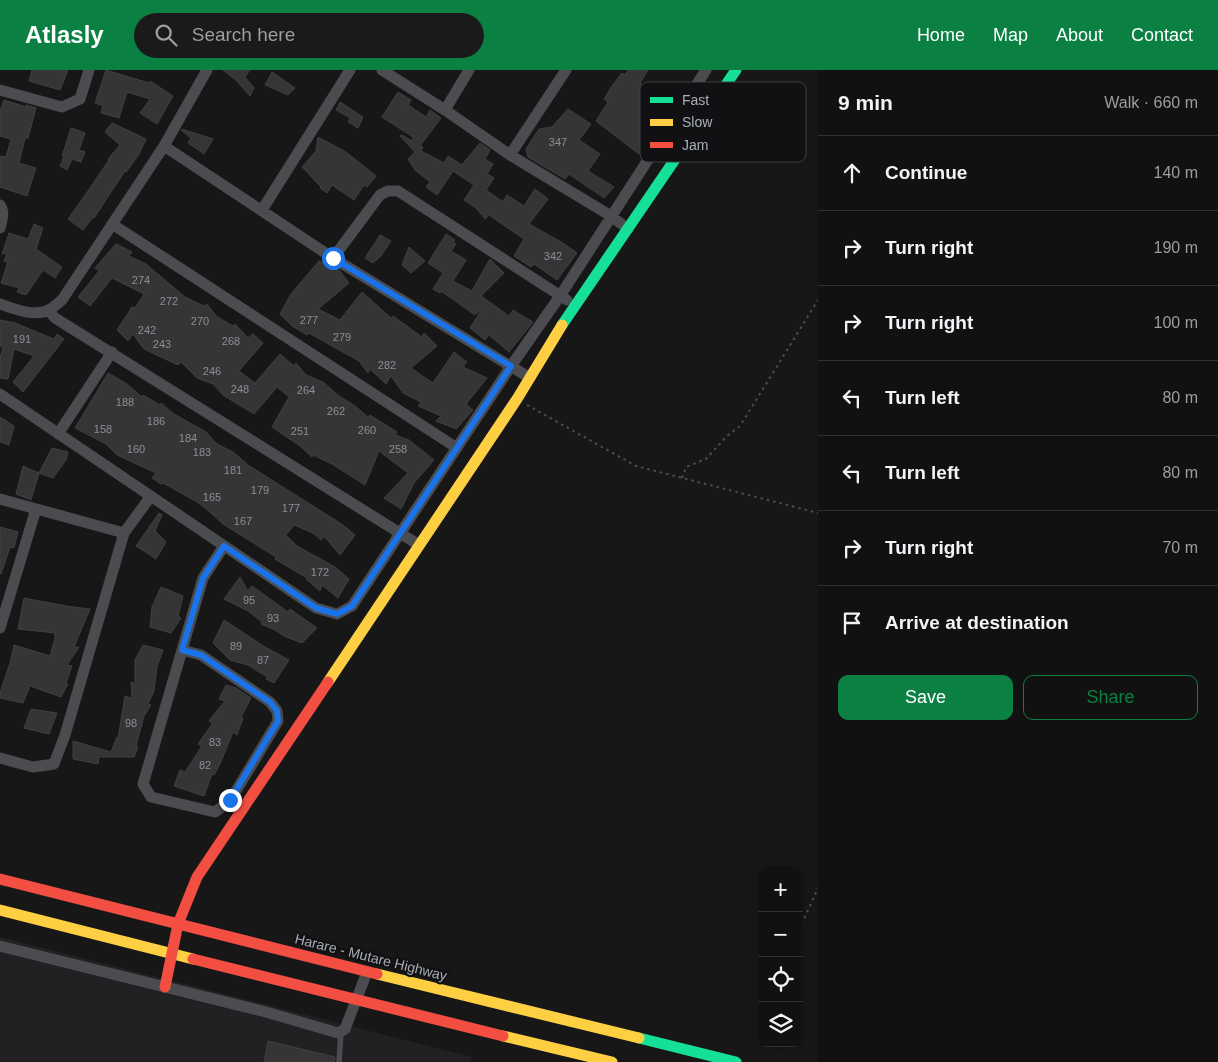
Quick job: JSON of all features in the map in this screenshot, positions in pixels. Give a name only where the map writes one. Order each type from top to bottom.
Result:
[{"type":"main road","points":[[728,82],[736,70]]},
{"type":"main road","points":[[165,987],[178,924],[197,877],[517,399],[574,305],[672,162]]},
{"type":"main road","name":"Harare - Mutare Highway","points":[[0,879],[367,972],[736,1062]]},
{"type":"main road","points":[[0,910],[356,1000],[612,1062]]},
{"type":"street","points":[[0,90],[62,107],[80,99],[89,70]]},
{"type":"street","points":[[0,304],[13,309],[31,312],[48,310],[62,300],[164,146],[207,70]]},
{"type":"street","points":[[262,210],[350,70]]},
{"type":"street","points":[[382,70],[445,110],[510,155],[611,216],[628,229]]},
{"type":"street","points":[[445,110],[469,70]]},
{"type":"street","points":[[510,155],[566,70]]},
{"type":"street","points":[[698,82],[706,70]]},
{"type":"street","points":[[164,146],[333,258],[530,378]]},
{"type":"street","points":[[0,394],[316,608],[337,614],[352,606],[511,366],[560,296],[646,162]]},
{"type":"street","points":[[333,258],[380,195],[388,191],[398,191],[574,305]]},
{"type":"street","points":[[0,206],[3,216],[0,228]]},
{"type":"street","points":[[112,224],[457,448]]},
{"type":"street","points":[[48,310],[55,318],[419,545]]},
{"type":"street","points":[[58,434],[112,352]]},
{"type":"street","points":[[0,758],[33,767],[54,764],[66,735],[124,533],[150,496]]},
{"type":"street","points":[[0,499],[124,533]]},
{"type":"street","points":[[0,628],[36,509]]},
{"type":"street","points":[[182,650],[201,655],[270,702],[277,711],[278,721],[230,800],[215,812],[150,797],[143,784],[182,650],[203,578],[224,546]]},
{"type":"street","points":[[0,946],[266,1012],[338,1033],[345,1029],[367,972]]},
{"type":"lane","points":[[339,1062],[341,1032]]},
{"type":"path","points":[[682,478],[686,467],[706,459],[727,436],[740,426],[818,300]]},
{"type":"path","points":[[517,399],[636,466],[818,512]]},
{"type":"path","points":[[803,921],[818,888]]},
{"type":"shaded area","points":[[0,937],[472,1057],[470,1062],[0,1062]]},
{"type":"building","points":[[32,70],[68,70],[60,90],[29,81]]},
{"type":"building","points":[[106,70],[149,83],[150,81],[173,96],[157,124],[140,113],[150,99],[127,92],[119,118],[101,113],[103,106],[95,103]]},
{"type":"building","points":[[223,70],[250,70],[245,77],[254,88],[250,96],[237,81]]},
{"type":"building","points":[[628,70],[648,70],[640,82],[639,154],[596,121],[608,102],[604,99],[612,86],[622,73],[625,75]]},
{"type":"building","points":[[272,72],[295,88],[288,95],[265,85]]},
{"type":"building","points":[[398,92],[411,100],[408,105],[426,117],[430,110],[441,118],[420,146],[423,147],[421,151],[444,163],[448,156],[462,165],[480,143],[490,150],[485,159],[493,164],[487,174],[494,178],[486,190],[503,202],[507,195],[524,206],[535,189],[548,199],[529,224],[577,253],[557,280],[534,264],[531,267],[514,256],[524,239],[489,215],[485,219],[476,208],[464,200],[474,185],[453,171],[437,195],[426,187],[430,182],[415,170],[408,159],[415,152],[400,136],[402,135],[412,141],[413,137],[382,117]]},
{"type":"building","points":[[4,100],[36,108],[28,138],[25,138],[19,163],[36,168],[27,196],[0,187],[0,156],[6,157],[11,139],[0,136],[0,111]]},
{"type":"building","points":[[340,102],[363,117],[358,128],[348,122],[350,118],[336,110]]},
{"type":"building","points":[[568,109],[591,124],[579,140],[600,154],[588,171],[614,187],[604,198],[569,174],[565,179],[528,157],[526,149],[539,129],[552,127]]},
{"type":"building","points":[[112,123],[146,139],[138,156],[125,171],[94,218],[83,230],[68,219],[108,159],[120,145],[105,132]]},
{"type":"building","points":[[71,128],[85,133],[79,150],[85,152],[81,162],[72,159],[67,170],[60,166]]},
{"type":"building","points":[[182,129],[213,139],[204,154],[188,143],[191,138]]},
{"type":"building","points":[[318,137],[346,152],[376,176],[367,187],[364,185],[354,200],[332,185],[327,193],[320,188],[302,167],[316,151]]},
{"type":"building","points":[[34,224],[43,228],[36,249],[62,267],[55,278],[43,270],[26,295],[17,292],[19,288],[1,283],[8,262],[4,261],[7,253],[2,254],[9,233],[28,239]]},
{"type":"building","points":[[446,234],[455,240],[453,242],[456,244],[451,251],[466,260],[453,281],[472,291],[490,259],[504,273],[481,296],[509,316],[513,310],[533,322],[509,352],[489,335],[485,340],[470,328],[483,308],[475,315],[441,291],[440,293],[433,289],[443,273],[428,263]]},
{"type":"building","points":[[380,235],[391,241],[381,256],[373,263],[365,258]]},
{"type":"building","points":[[116,244],[132,252],[129,256],[146,264],[185,297],[204,306],[207,304],[216,316],[233,326],[235,324],[248,338],[253,334],[263,343],[239,371],[255,383],[280,354],[294,366],[296,363],[306,375],[323,382],[368,417],[370,415],[397,432],[395,435],[409,440],[434,460],[414,483],[401,509],[384,498],[408,473],[379,451],[365,485],[332,464],[313,455],[312,457],[300,446],[272,427],[289,397],[277,387],[254,414],[223,395],[213,384],[197,378],[181,362],[178,365],[144,349],[133,334],[128,341],[117,330],[132,307],[135,308],[144,294],[112,278],[90,306],[78,297],[99,271],[95,268]]},
{"type":"building","points":[[409,247],[425,261],[411,273],[402,265]]},
{"type":"building","points":[[319,261],[340,271],[349,283],[318,309],[340,320],[362,292],[391,318],[393,316],[422,337],[424,333],[437,346],[411,368],[433,383],[454,352],[467,362],[463,367],[487,378],[466,404],[473,410],[456,429],[436,421],[441,416],[418,406],[421,402],[403,393],[391,376],[386,384],[370,369],[368,373],[359,361],[309,333],[307,335],[292,326],[280,314],[291,294]]},
{"type":"building","points":[[0,320],[15,323],[54,339],[57,334],[64,339],[23,392],[13,382],[34,356],[14,349],[8,379],[0,378],[0,358],[3,347],[0,346]]},
{"type":"building","points":[[108,373],[127,384],[142,397],[143,395],[160,405],[161,403],[174,414],[206,432],[217,444],[233,452],[248,465],[343,525],[355,535],[340,555],[324,536],[321,540],[313,533],[294,525],[286,535],[297,546],[335,567],[349,579],[338,598],[322,585],[320,591],[307,578],[223,524],[197,502],[152,478],[156,473],[117,455],[106,444],[75,428]]},
{"type":"building","points":[[0,417],[14,426],[9,445],[0,442]]},
{"type":"building","points":[[52,448],[68,452],[66,460],[53,478],[39,473]]},
{"type":"building","points":[[23,466],[39,473],[31,500],[16,494]]},
{"type":"building","points":[[159,513],[162,515],[155,531],[166,542],[156,559],[136,546]]},
{"type":"building","points":[[0,527],[18,532],[14,548],[10,547],[1,574],[0,573]]},
{"type":"building","points":[[240,577],[248,591],[252,586],[288,612],[290,609],[317,628],[302,643],[261,624],[262,622],[248,611],[224,599]]},
{"type":"building","points":[[161,587],[183,596],[178,616],[181,618],[171,633],[150,627],[152,607]]},
{"type":"building","points":[[24,598],[90,609],[74,647],[79,647],[67,665],[72,666],[66,683],[68,684],[61,697],[30,686],[23,703],[0,698],[14,645],[50,656],[55,638],[55,633],[18,629]]},
{"type":"building","points":[[224,620],[265,647],[289,660],[274,683],[248,665],[230,660],[213,643]]},
{"type":"building","points":[[143,645],[163,650],[157,667],[154,691],[148,704],[151,705],[144,716],[136,746],[138,747],[134,757],[99,757],[98,764],[73,759],[73,741],[111,752],[118,738],[125,696],[132,698],[131,682],[135,684],[135,660]]},
{"type":"building","points":[[226,685],[236,688],[251,698],[241,717],[243,718],[237,735],[233,732],[220,764],[214,775],[212,774],[204,796],[174,786],[180,770],[185,772],[202,746],[198,744],[213,723],[209,721],[225,701],[219,699]]},
{"type":"building","points":[[31,709],[57,713],[49,734],[24,728]]},
{"type":"building","points":[[268,1041],[335,1057],[334,1062],[264,1062]]},
{"type":"traffic: fast","points":[[728,82],[736,70]]},
{"type":"traffic: fast","points":[[562,325],[673,162]]},
{"type":"traffic: fast","points":[[639,1038],[736,1062]]},
{"type":"traffic: slow","points":[[328,682],[517,399],[562,325]]},
{"type":"traffic: slow","points":[[0,910],[193,959]]},
{"type":"traffic: slow","points":[[377,974],[639,1038]]},
{"type":"traffic: slow","points":[[503,1036],[612,1062]]},
{"type":"traffic: jam","points":[[165,987],[178,924],[197,877],[328,682]]},
{"type":"traffic: jam","points":[[0,879],[377,974]]},
{"type":"traffic: jam","points":[[193,959],[503,1036]]},
{"type":"route","points":[[230,800],[278,721],[277,711],[270,702],[201,655],[182,650],[203,578],[224,546],[316,608],[337,614],[352,606],[511,366],[333,258]]}]
